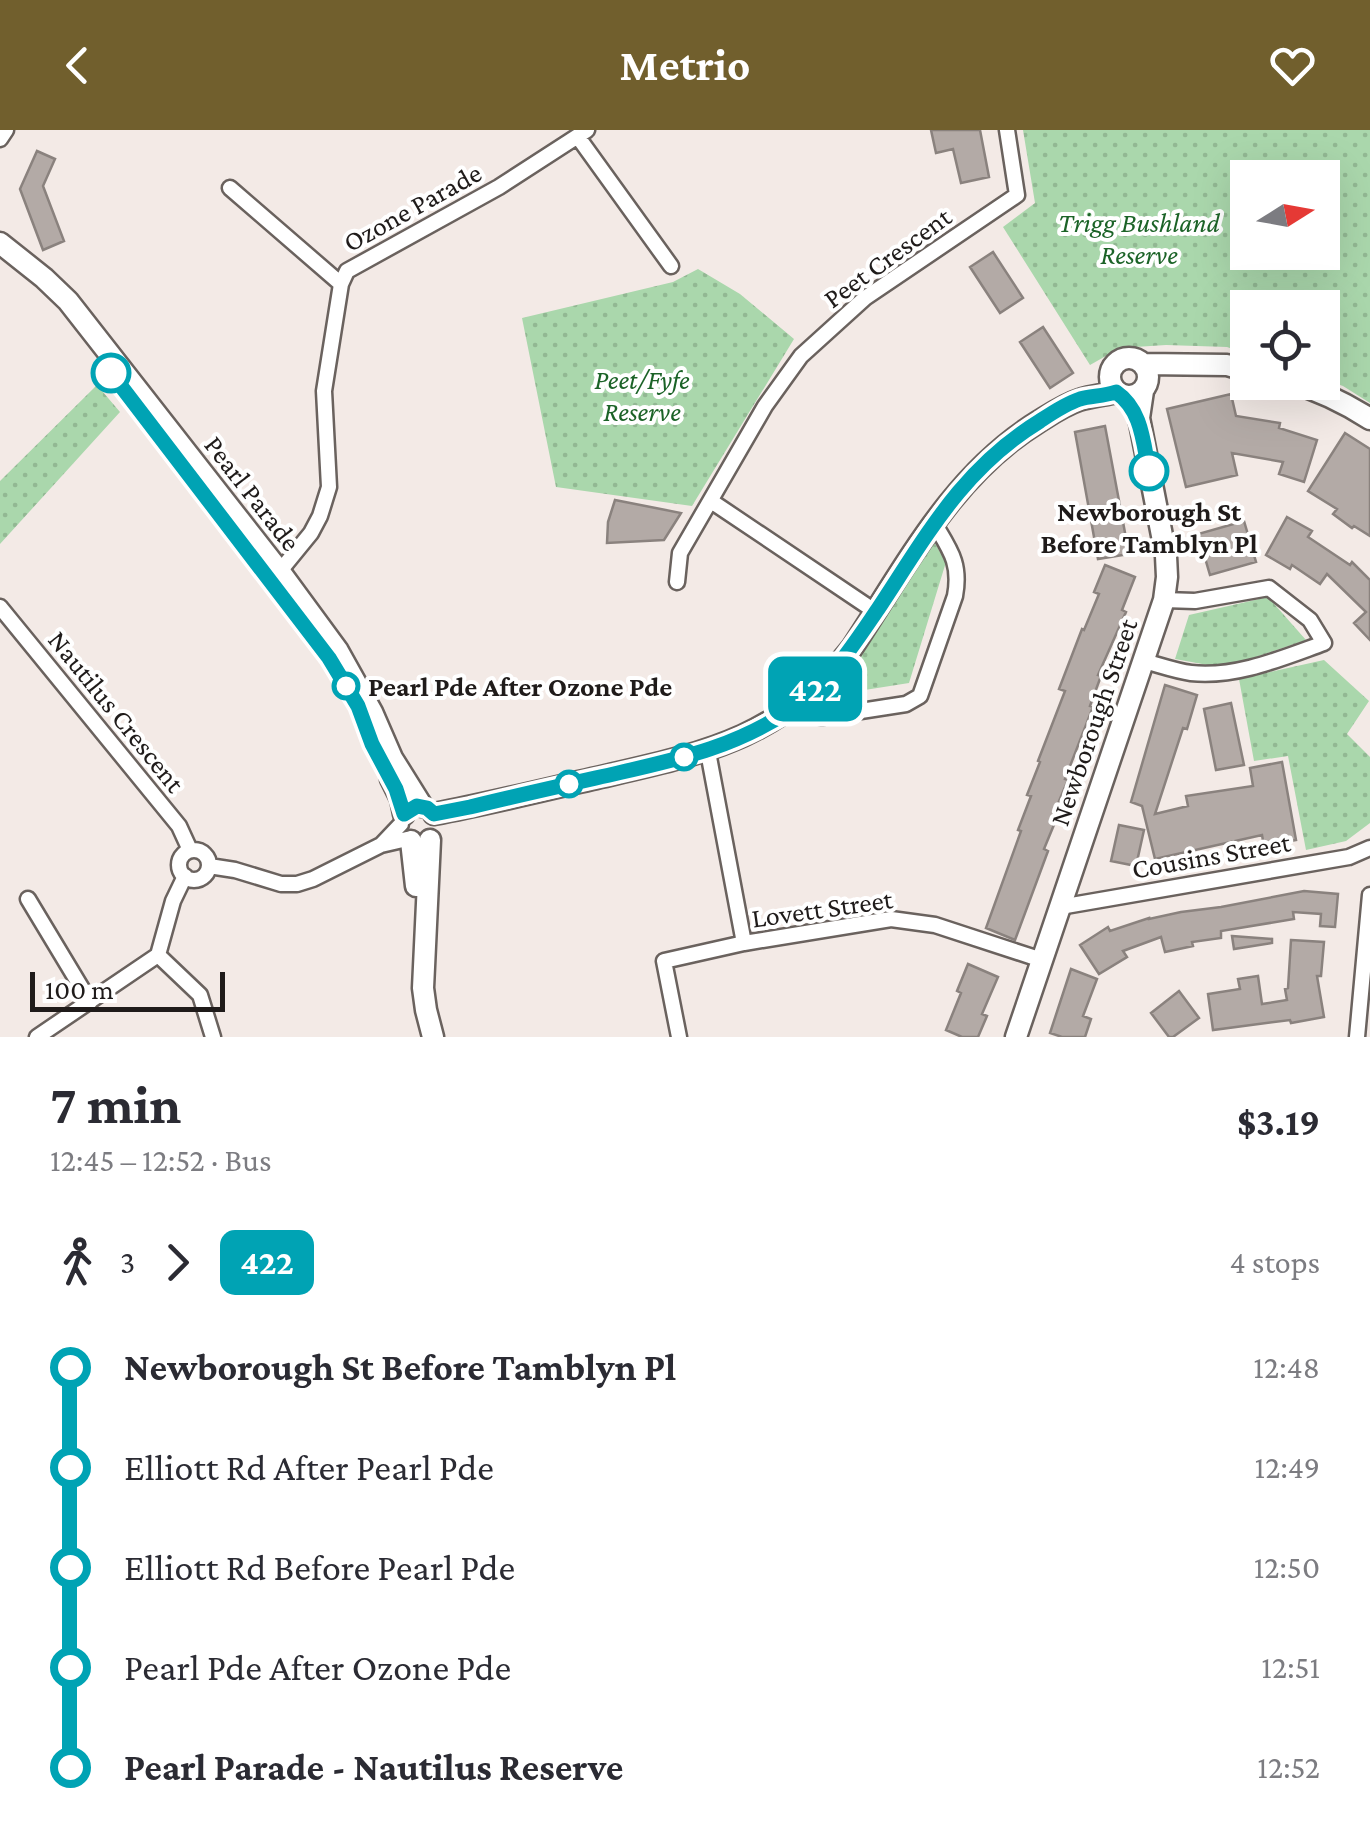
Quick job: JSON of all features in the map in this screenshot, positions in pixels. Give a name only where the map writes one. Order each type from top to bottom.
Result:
[{"type":"street","points":[[0,139],[6,130]]},
{"type":"street","name":"Peet Crescent","points":[[676,582],[680,553],[765,406],[801,356],[865,298],[1018,195],[1006,130]]},
{"type":"street","points":[[583,133],[671,266]]},
{"type":"street","name":"Ozone Parade","points":[[275,577],[311,533],[329,487],[324,391],[341,284],[347,271],[499,187],[583,133]]},
{"type":"street","points":[[230,188],[341,284]]},
{"type":"street","name":"Pearl Parade","points":[[0,243],[68,301],[275,577]]},
{"type":"street","name":"Pearl Parade","points":[[0,258],[54,301],[355,678],[418,826]]},
{"type":"street","points":[[190,850],[181,856],[178,865],[184,876],[192,879],[206,874],[208,866],[280,884],[297,884],[418,826],[470,807],[708,752],[797,705],[837,667],[966,481],[1022,432],[1082,398],[1099,397],[1174,364],[1230,366]]},
{"type":"street","name":"Newborough Street","points":[[1016,1037],[1164,600],[1166,556],[1130,384]]},
{"type":"street","points":[[1336,400],[1370,419]]},
{"type":"street","points":[[711,501],[876,612]]},
{"type":"street","points":[[797,705],[808,714],[822,717],[906,704],[920,696],[958,579],[952,552],[934,522]]},
{"type":"street","points":[[1144,661],[1190,673],[1225,673],[1324,643],[1310,620],[1269,588],[1195,601],[1164,600]]},
{"type":"street","name":"Nautilus Crescent","points":[[0,607],[179,826],[190,850],[198,850],[207,857],[208,866]]},
{"type":"street","points":[[708,752],[744,943]]},
{"type":"street","points":[[418,826],[412,991],[422,1037]]},
{"type":"street","points":[[418,826],[423,988],[434,1037]]},
{"type":"street","name":"Cousins Street","points":[[1060,907],[1349,856],[1370,848]]},
{"type":"street","points":[[38,1037],[158,954],[184,876]]},
{"type":"street","points":[[1357,1037],[1370,895]]},
{"type":"street","points":[[28,899],[90,1002]]},
{"type":"street","name":"Lovett Street","points":[[678,1037],[664,960],[744,943],[891,919],[935,924],[1042,960]]},
{"type":"street","points":[[158,954],[200,995],[214,1037]]},
{"type":"green space","name":"Trigg Bushland Reserve","points":[[1023,130],[1370,130],[1370,403],[1340,385],[1340,290],[1230,290],[1230,348],[1166,345],[1120,348],[1090,365],[1003,227],[1035,203]]},
{"type":"green space","name":"Peet/Fyfe Reserve","points":[[698,269],[740,294],[794,339],[692,506],[556,487],[522,318],[673,282]]},
{"type":"green space","points":[[97,385],[120,412],[0,544],[0,481]]},
{"type":"green space","points":[[931,537],[946,562],[909,683],[814,698]]},
{"type":"green space","points":[[1268,597],[1306,640],[1224,668],[1175,659],[1189,615]]},
{"type":"green space","points":[[1324,660],[1369,701],[1347,734],[1370,757],[1370,823],[1346,841],[1306,850],[1288,756],[1254,761],[1239,679]]},
{"type":"building","points":[[931,130],[980,130],[989,177],[961,183],[953,149],[936,153]]},
{"type":"building","points":[[37,151],[55,159],[43,186],[64,241],[43,250],[20,189]]},
{"type":"building","points":[[993,252],[1023,298],[1000,313],[970,267]]},
{"type":"building","points":[[1043,327],[1073,373],[1050,388],[1020,342]]},
{"type":"building","points":[[1230,394],[1236,416],[1280,423],[1279,428],[1317,440],[1304,482],[1279,474],[1283,462],[1232,453],[1237,475],[1186,487],[1167,409]]},
{"type":"building","points":[[1105,426],[1129,554],[1098,559],[1075,432]]},
{"type":"building","points":[[1345,433],[1370,449],[1370,536],[1352,528],[1333,514],[1337,509],[1308,491]]},
{"type":"building","points":[[615,500],[681,513],[664,540],[607,543]]},
{"type":"building","points":[[1287,517],[1312,531],[1308,537],[1350,565],[1352,562],[1370,580],[1370,640],[1354,623],[1366,612],[1327,574],[1320,584],[1292,565],[1290,569],[1266,555]]},
{"type":"building","points":[[1244,521],[1256,562],[1210,575],[1198,534]]},
{"type":"building","points":[[1105,565],[1135,577],[1122,610],[1126,612],[1098,675],[1101,676],[1090,706],[1093,707],[1054,813],[1058,815],[1044,849],[1048,851],[1015,940],[986,928],[1021,831],[1018,830],[1031,796],[1027,795],[1038,761],[1065,691],[1059,689],[1099,594],[1094,592]]},
{"type":"building","points":[[1165,685],[1197,695],[1155,814],[1188,806],[1186,796],[1253,786],[1250,768],[1282,762],[1296,840],[1264,846],[1262,835],[1155,859],[1142,806],[1131,802]]},
{"type":"building","points":[[1231,703],[1244,765],[1216,770],[1204,709]]},
{"type":"building","points":[[1119,825],[1144,830],[1136,866],[1111,861]]},
{"type":"building","points":[[1304,891],[1338,894],[1335,927],[1320,926],[1321,914],[1293,912],[1294,919],[1221,931],[1221,938],[1192,942],[1193,946],[1165,952],[1161,937],[1123,951],[1127,957],[1099,974],[1080,945],[1108,927],[1110,931],[1149,918]]},
{"type":"building","points":[[1232,936],[1272,939],[1272,943],[1234,949]]},
{"type":"building","points":[[1291,940],[1324,942],[1321,976],[1317,976],[1324,1017],[1213,1030],[1208,994],[1240,989],[1238,979],[1258,976],[1262,1004],[1287,1000]]},
{"type":"building","points":[[968,964],[998,977],[982,1014],[987,1016],[978,1037],[962,1037],[946,1030]]},
{"type":"building","points":[[1071,969],[1097,979],[1083,1016],[1091,1019],[1085,1037],[1050,1033]]},
{"type":"building","points":[[1179,991],[1199,1018],[1169,1037],[1151,1013]]},
{"type":"bus line","name":"422","points":[[111,373],[329,658],[358,706],[372,744],[401,799],[404,814],[417,806],[434,814],[470,807],[708,752],[797,705],[837,667],[966,481],[1022,432],[1082,398],[1116,392],[1122,395],[1139,418],[1149,471]]},
{"type":"place","name":"Newborough St Before Tamblyn Pl","points":[[1149,471]]},
{"type":"place","name":"Pearl Pde After Ozone Pde","points":[[346,686]]}]
